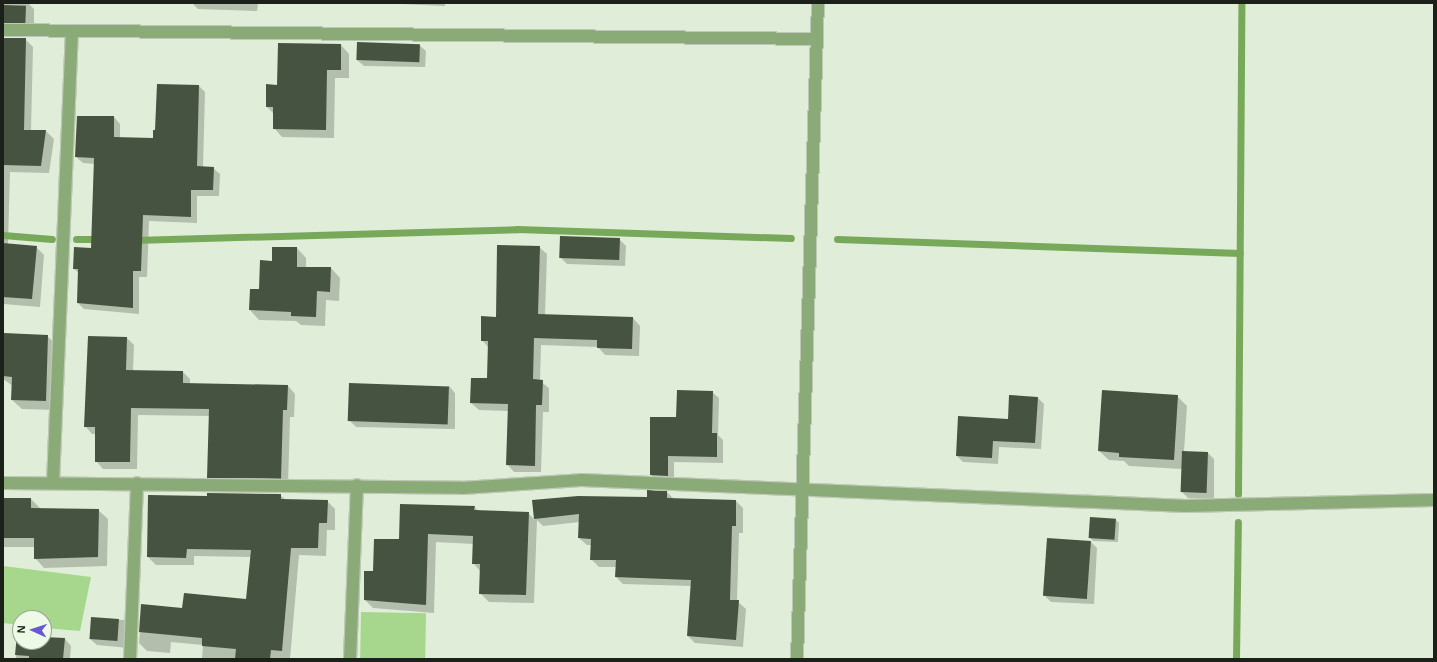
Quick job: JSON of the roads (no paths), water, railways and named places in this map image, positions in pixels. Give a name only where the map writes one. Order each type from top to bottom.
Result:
[{"type":"street","points":[[797,659],[801,488],[818,3]]},
{"type":"street","points":[[3,30],[72,32],[817,39]]},
{"type":"street","points":[[52,483],[72,32]]},
{"type":"street","points":[[3,483],[357,485],[462,488],[581,480],[801,488],[1185,506],[1434,500]]},
{"type":"street","points":[[130,659],[137,483]]},
{"type":"street","points":[[350,659],[357,485]]},
{"type":"waterway","points":[[1238,494],[1241,3]]},
{"type":"waterway","points":[[134,240],[517,229],[791,238]]},
{"type":"waterway","points":[[3,235],[52,239]]},
{"type":"waterway","points":[[76,239],[100,239]]},
{"type":"waterway","points":[[837,239],[1240,253]]},
{"type":"waterway","points":[[1236,659],[1238,522]]}]
